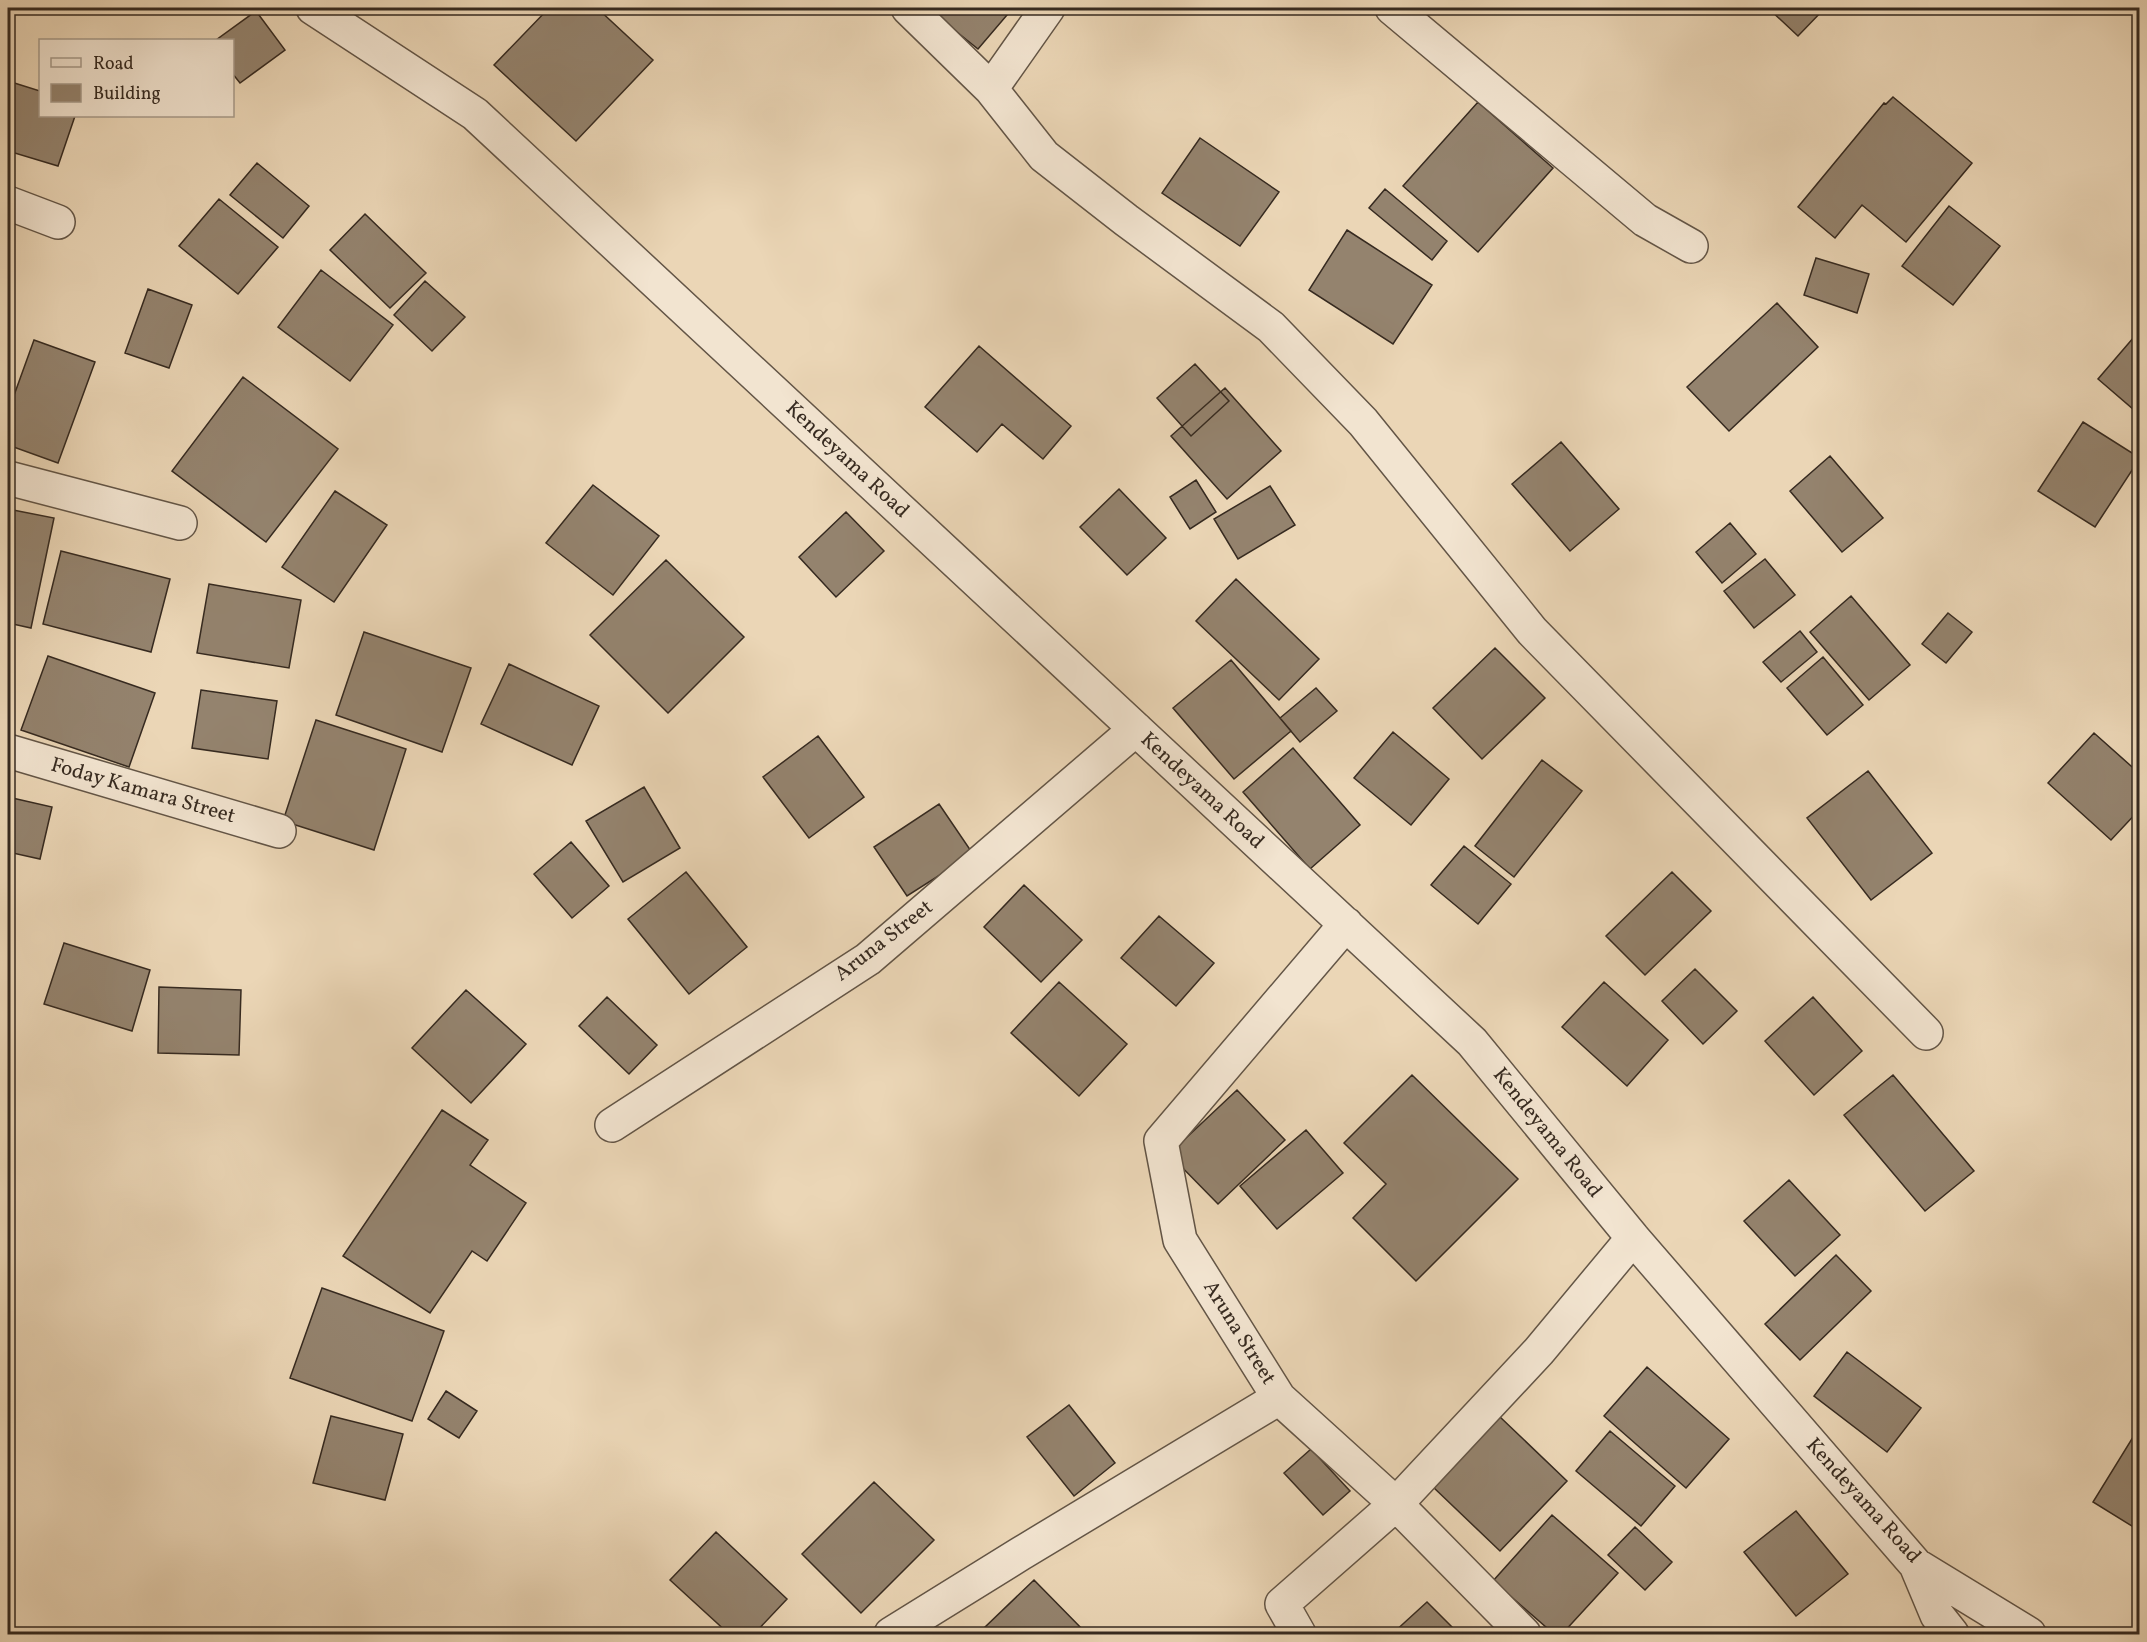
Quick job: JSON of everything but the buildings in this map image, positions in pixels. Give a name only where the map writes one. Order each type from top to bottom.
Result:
[{"type":"street","name":"Kendeyama Road","points":[[313,8],[475,114],[1472,1042],[1633,1238],[1916,1564],[2029,1635]]},
{"type":"street","points":[[908,8],[991,88],[1044,156],[1271,327],[1363,422],[1532,631],[1926,1033]]},
{"type":"street","points":[[991,88],[1048,8]]},
{"type":"street","points":[[1392,8],[1645,220],[1691,246]]},
{"type":"street","points":[[8,204],[58,222]]},
{"type":"street","points":[[8,478],[180,523]]},
{"type":"street","name":"Aruna Street","points":[[612,1125],[868,959],[1136,729]]},
{"type":"street","name":"Foday Kamara Street","points":[[8,751],[279,831]]},
{"type":"street","name":"Aruna Street","points":[[891,1635],[1020,1554],[1279,1398],[1180,1239],[1161,1141],[1346,924]]},
{"type":"street","points":[[1299,1635],[1282,1604],[1396,1504],[1539,1351],[1633,1238]]},
{"type":"street","points":[[1279,1398],[1396,1504],[1524,1635]]},
{"type":"street","points":[[1916,1564],[1937,1615],[1952,1635]]}]
